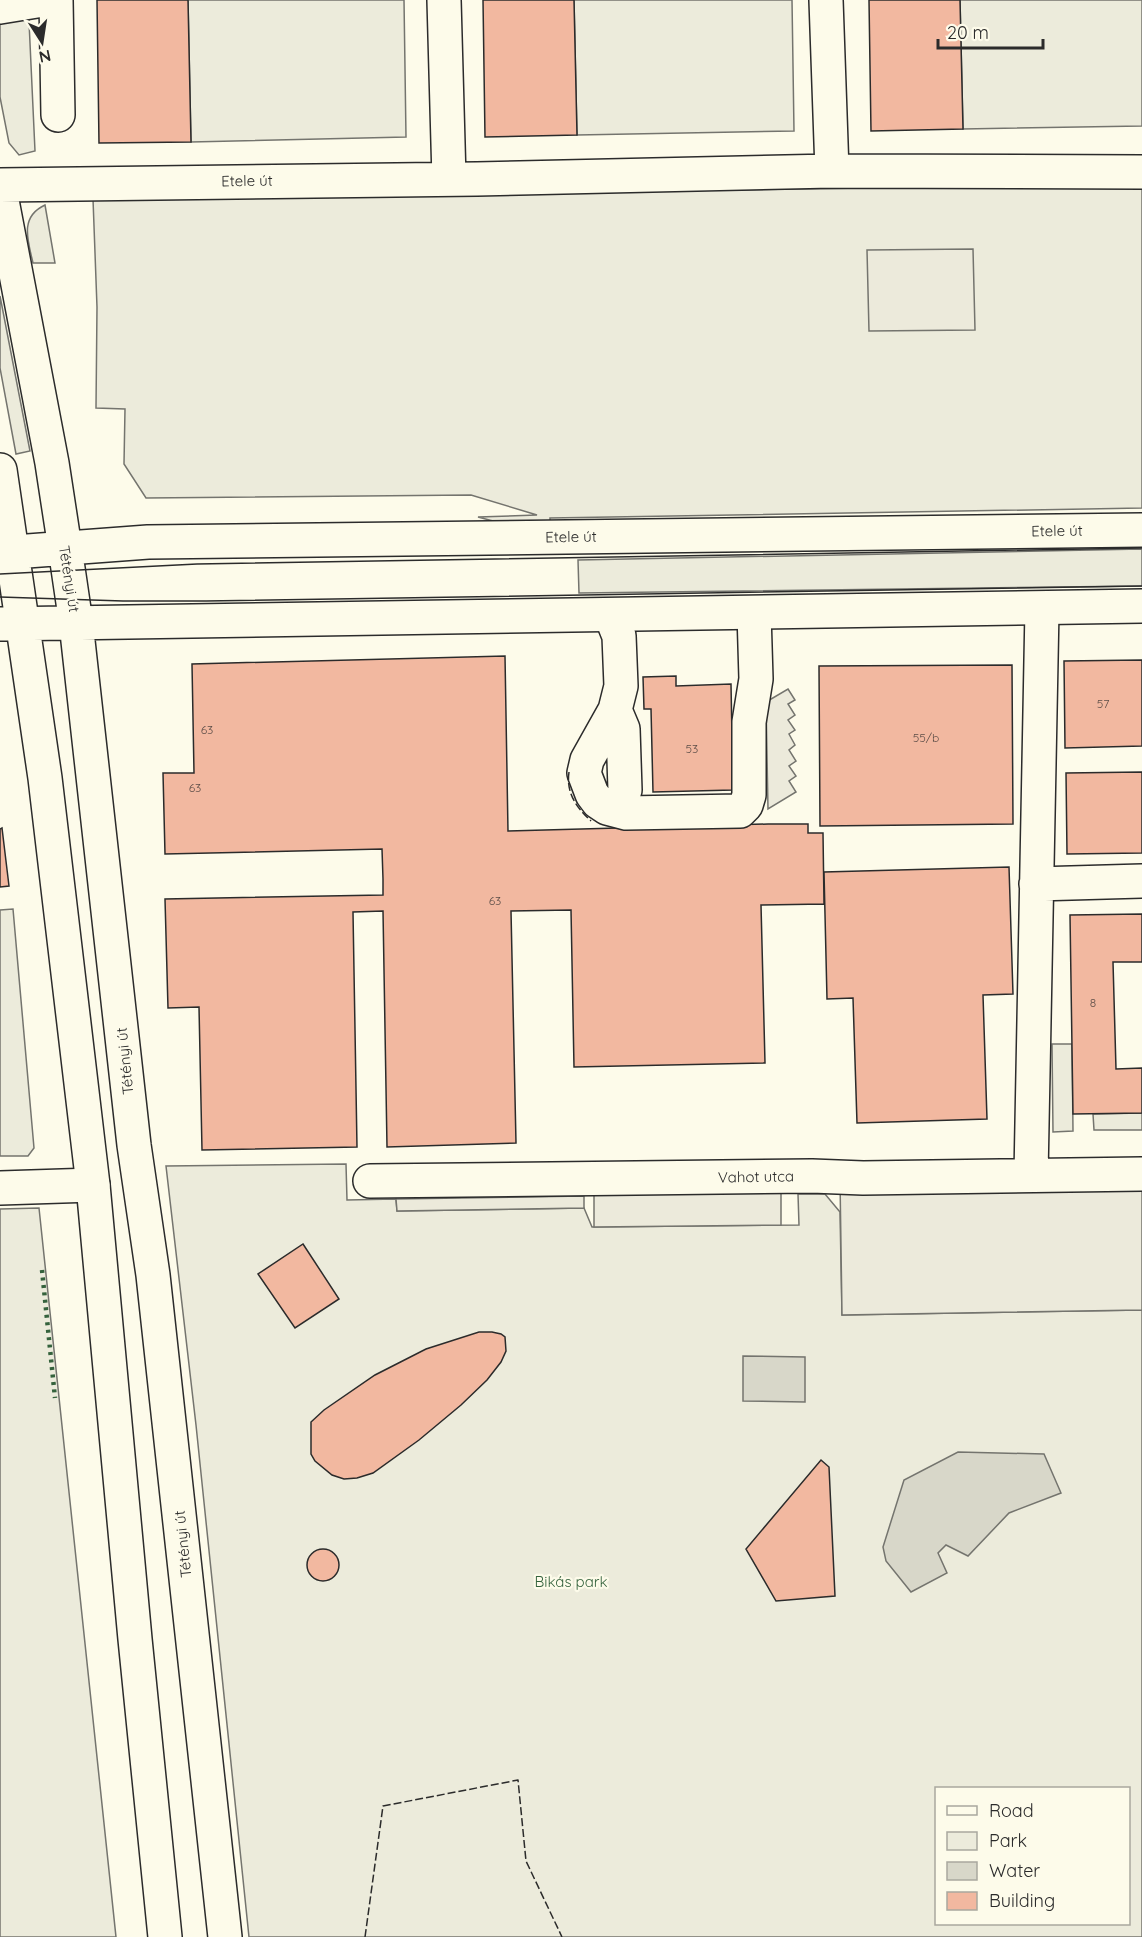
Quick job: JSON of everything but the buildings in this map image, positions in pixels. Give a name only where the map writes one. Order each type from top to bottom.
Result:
[{"type":"main road","points":[[0,7],[43,0]]},
{"type":"main road","points":[[56,0],[58,115]]},
{"type":"main road","points":[[444,0],[449,179]]},
{"type":"main road","points":[[826,0],[832,171]]},
{"type":"main road","name":"Etele út","points":[[0,185],[832,171],[1142,172]]},
{"type":"main road","name":"Tétényi út","points":[[0,190],[52,463],[76,623],[140,1183],[153,1275],[225,1937]]},
{"type":"main road","points":[[0,470],[11,624],[45,777],[93,1185],[165,1937]]},
{"type":"main road","name":"Etele út","points":[[6,553],[148,542],[1142,530]]},
{"type":"main road","points":[[11,624],[1142,606]]},
{"type":"main road","points":[[1031,1175],[1041,609]]},
{"type":"main road","points":[[611,616],[619,636],[621,686],[615,710],[587,760],[584,773],[587,785],[598,802],[607,808],[626,813],[740,811],[746,805],[749,795],[749,722],[756,679],[754,613]]},
{"type":"main road","points":[[615,710],[623,729],[625,790]]},
{"type":"main road","points":[[1036,884],[1142,881]]},
{"type":"main road","name":"Vahot utca","points":[[370,1181],[812,1176],[851,1179],[1142,1174]]},
{"type":"main road","points":[[0,1188],[140,1183]]},
{"type":"green space","points":[[0,0],[28,0],[35,151],[19,155],[9,143],[0,97]]},
{"type":"green space","points":[[188,0],[404,0],[406,137],[191,142]]},
{"type":"green space","points":[[574,0],[792,0],[794,131],[577,135]]},
{"type":"green space","points":[[960,0],[1142,0],[1142,126],[963,129]]},
{"type":"green space","points":[[1142,184],[1142,508],[550,518],[550,528],[508,525],[478,517],[537,515],[471,495],[146,498],[124,464],[125,409],[96,408],[97,307],[93,199]]},
{"type":"green space","points":[[45,205],[55,263],[33,263],[27,230],[28,223],[31,216]]},
{"type":"green space","points":[[0,296],[30,451],[16,454],[0,368]]},
{"type":"green space","points":[[1142,549],[1142,586],[579,593],[578,560]]},
{"type":"green space","points":[[13,909],[34,1148],[28,1156],[0,1156],[0,910]]},
{"type":"green space","points":[[1052,1044],[1072,1044],[1073,1131],[1053,1132]]},
{"type":"green space","points":[[1142,1113],[1142,1130],[1094,1130],[1093,1114]]},
{"type":"green space","name":"Bikás park","points":[[346,1164],[347,1200],[396,1199],[397,1211],[584,1208],[592,1227],[799,1225],[798,1194],[825,1194],[840,1212],[842,1315],[1142,1310],[1142,1937],[249,1937],[196,1425],[166,1166]]},
{"type":"green space","points":[[39,1208],[116,1937],[0,1937],[0,1209]]},
{"type":"shaded area","points":[[973,249],[975,330],[869,331],[867,250]]},
{"type":"shaded area","points":[[788,689],[795,700],[788,704],[795,715],[788,720],[795,730],[789,734],[795,745],[789,750],[796,761],[789,766],[796,776],[789,781],[796,792],[768,809],[766,702]]},
{"type":"shaded area","points":[[1142,1174],[1142,1310],[842,1315],[840,1179]]},
{"type":"shaded area","points":[[781,1177],[781,1225],[594,1227],[594,1180]]},
{"type":"shaded area","points":[[584,1196],[584,1208],[397,1211],[396,1199]]},
{"type":"water","points":[[743,1356],[805,1357],[805,1402],[743,1401]]},
{"type":"water","points":[[958,1452],[1044,1454],[1061,1493],[1009,1513],[968,1556],[946,1545],[938,1553],[947,1573],[911,1592],[886,1561],[883,1547],[904,1480]]},
{"type":"tram line","points":[[0,574],[197,564],[1142,548]]},
{"type":"tram line","points":[[0,597],[206,601],[1142,586]]},
{"type":"hedge","points":[[42,1270],[55,1398]]},
{"type":"fence","points":[[569,772],[569,787],[573,799],[591,821]]},
{"type":"fence","points":[[365,1937],[383,1806],[518,1780],[526,1861],[562,1937]]}]
